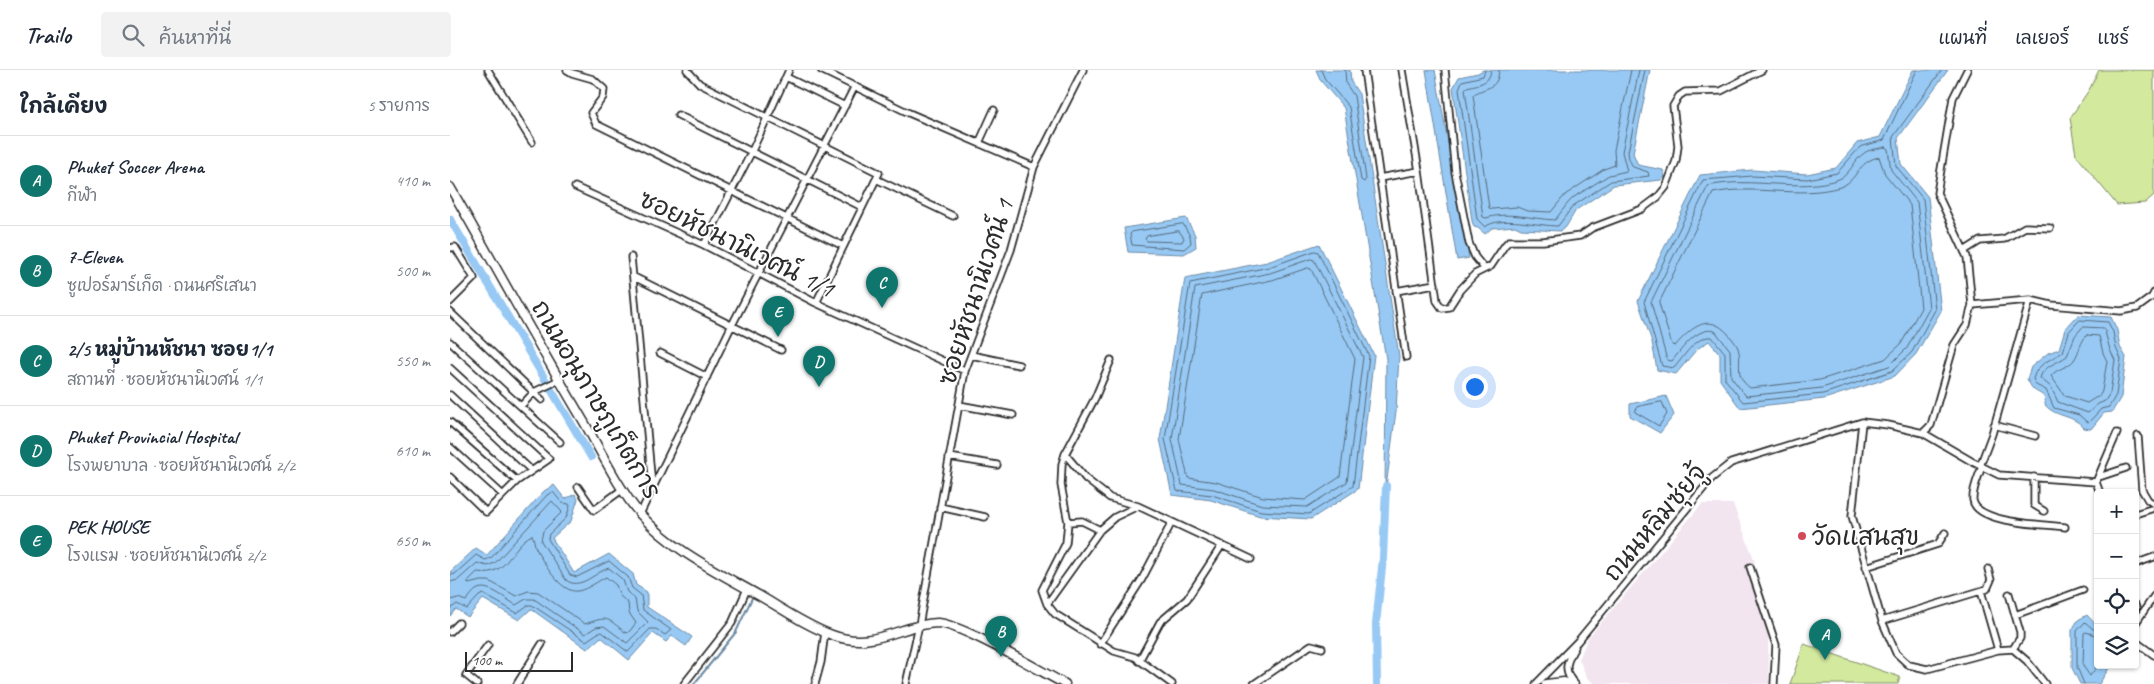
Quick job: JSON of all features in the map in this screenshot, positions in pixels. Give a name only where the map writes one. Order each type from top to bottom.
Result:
[{"type":"street","points":[[488,70],[532,142]]},
{"type":"street","points":[[567,70],[572,74],[593,79],[604,89],[603,98],[591,112],[596,124],[843,246]]},
{"type":"street","points":[[687,70],[700,84],[825,146],[953,216]]},
{"type":"street","points":[[704,245],[751,153],[789,70]]},
{"type":"street","points":[[821,70],[1034,167]]},
{"type":"street","name":"ซอยหัชนานิเวศน์ 1","points":[[906,684],[919,625],[965,370],[1011,250],[1034,167],[1083,70]]},
{"type":"street","points":[[1364,70],[1406,356]]},
{"type":"street","points":[[1402,70],[1419,171],[1437,301],[1442,308],[1449,308],[1460,290],[1475,274],[1484,268],[1492,266],[1509,241],[1543,241],[1580,236],[1592,228],[1642,209],[1658,197],[1666,187],[1676,161],[1678,146],[1674,106],[1679,96],[1685,92],[1721,90],[1762,70]]},
{"type":"street","points":[[1445,70],[1455,172],[1469,243],[1475,257],[1484,268]]},
{"type":"street","points":[[1923,433],[1931,425],[1954,345],[1967,326],[1972,305],[1967,257],[1938,193],[1953,98],[1967,70]]},
{"type":"street","points":[[786,77],[845,106]]},
{"type":"street","points":[[640,514],[731,327],[855,86]]},
{"type":"street","points":[[978,143],[994,110]]},
{"type":"street","points":[[678,115],[862,207]]},
{"type":"street","points":[[1379,178],[1419,171]]},
{"type":"street","points":[[816,303],[877,176]]},
{"type":"street","name":"ถนนอนุภาษภูเก็ตการ","points":[[450,187],[623,489],[640,514],[662,536],[686,553],[834,636],[858,640],[886,637],[919,625],[939,623],[959,629],[1065,684]]},
{"type":"street","name":"ซอยหัชนานิเวศน์ 1/1","points":[[575,187],[704,245],[816,303],[965,370]]},
{"type":"street","points":[[1964,251],[1980,240],[2004,239],[2025,227],[2050,228]]},
{"type":"street","points":[[450,248],[455,247],[474,278],[450,302]]},
{"type":"street","points":[[631,258],[652,488]]},
{"type":"street","points":[[634,277],[731,327],[781,350]]},
{"type":"street","points":[[1396,291],[1435,284]]},
{"type":"street","points":[[1972,305],[2030,300],[2051,305],[2121,311],[2137,308],[2153,296]]},
{"type":"street","points":[[2030,300],[1972,498],[1974,504],[1984,514],[1997,519],[2065,526]]},
{"type":"street","points":[[450,312],[542,400]]},
{"type":"street","points":[[450,342],[560,442]]},
{"type":"street","points":[[660,353],[707,377]]},
{"type":"street","points":[[971,355],[1018,365]]},
{"type":"street","points":[[1111,360],[1095,398],[1065,454],[1062,464],[1061,485],[1068,522],[1066,543],[1042,590],[1047,604],[1055,614],[1114,652],[1139,660],[1172,684]]},
{"type":"street","points":[[450,368],[549,459],[517,481],[486,512],[450,477]]},
{"type":"street","points":[[521,406],[534,392],[559,380]]},
{"type":"street","points":[[450,395],[532,470]]},
{"type":"street","points":[[958,405],[1013,415]]},
{"type":"street","points":[[450,422],[517,481]]},
{"type":"street","points":[[1862,422],[1852,516],[1882,621],[1896,653],[1909,665],[1927,669],[1998,650],[2013,649],[2021,654],[2045,684]]},
{"type":"street","name":"ถนนหลิมซุ่ยจู้","points":[[1536,684],[1578,641],[1712,478],[1731,463],[1862,422],[1888,425],[1923,433],[1981,466],[2000,474],[2098,480]]},
{"type":"street","points":[[1994,425],[2035,436]]},
{"type":"street","points":[[2099,489],[2098,480],[2118,433]]},
{"type":"street","points":[[2138,436],[2142,490],[2152,506],[2139,512]]},
{"type":"street","points":[[450,447],[503,495]]},
{"type":"street","points":[[1065,454],[1096,488],[1110,498],[1138,506],[1252,559]]},
{"type":"street","points":[[949,457],[996,465]]},
{"type":"street","points":[[2098,480],[2126,468]]},
{"type":"street","points":[[2034,477],[2034,505],[2044,511]]},
{"type":"street","points":[[578,487],[594,510],[623,489]]},
{"type":"street","points":[[1047,604],[1100,530],[1115,518],[1138,506]]},
{"type":"street","points":[[940,507],[985,517]]},
{"type":"street","points":[[1068,522],[1082,521],[1100,530]]},
{"type":"street","points":[[1100,644],[1142,579],[1172,522]]},
{"type":"street","points":[[1866,567],[1938,544],[1945,533]]},
{"type":"street","points":[[1139,660],[1160,622],[1187,599],[1222,545]]},
{"type":"street","points":[[2139,563],[2154,557]]},
{"type":"street","points":[[1750,568],[1776,645],[1774,684]]},
{"type":"street","points":[[1882,621],[1987,589],[1990,584],[1988,569]]},
{"type":"street","points":[[684,684],[732,623],[748,589]]},
{"type":"street","points":[[2015,615],[2083,590]]},
{"type":"street","points":[[1981,591],[1998,650]]},
{"type":"street","points":[[2009,594],[2020,638],[2013,649]]},
{"type":"street","points":[[2139,618],[2154,596]]},
{"type":"street","points":[[450,632],[459,623]]},
{"type":"street","points":[[815,684],[821,662],[825,632]]},
{"type":"street","name":"ถนนหลิมซุ่ยจู้","points":[[1575,684],[1567,673],[1566,667],[1568,659],[1578,641]]},
{"type":"street","points":[[517,684],[542,644]]},
{"type":"street","points":[[2139,644],[2154,656]]},
{"type":"street","points":[[477,684],[466,675],[488,645]]},
{"type":"street","points":[[1254,684],[1311,645],[1322,648]]},
{"type":"street","points":[[1546,684],[1569,684]]},
{"type":"shaded area","points":[[1702,504],[1733,504],[1754,559],[1759,600],[1768,631],[1769,684],[1595,684],[1587,678],[1579,659],[1588,638]]},
{"type":"green space","points":[[2099,70],[2154,70],[2154,195],[2145,203],[2117,205],[2076,155],[2070,118],[2089,90]]},
{"type":"green space","points":[[1804,644],[1900,677],[1898,684],[1790,684]]},
{"type":"water","points":[[1316,70],[1350,70],[1351,82],[1359,94],[1399,356],[1396,411],[1385,495],[1386,359],[1344,108],[1321,81]]},
{"type":"water","points":[[1426,70],[1435,70],[1469,258],[1457,260]]},
{"type":"water","points":[[1483,70],[1650,70],[1633,153],[1638,165],[1663,170],[1665,177],[1661,180],[1614,185],[1576,210],[1566,227],[1560,231],[1521,229],[1515,226],[1492,228],[1485,234],[1474,227],[1472,221],[1453,88],[1459,77]]},
{"type":"water","points":[[1913,70],[1948,70],[1898,138],[1901,164],[1928,197],[1941,311],[1916,354],[1895,376],[1824,399],[1740,408],[1720,380],[1720,354],[1709,341],[1697,349],[1676,374],[1657,370],[1652,342],[1638,301],[1700,175],[1752,170],[1807,174],[1836,168],[1857,143],[1880,137]]},
{"type":"water","points":[[1186,218],[1195,235],[1196,247],[1184,254],[1128,252],[1124,228]]},
{"type":"water","points":[[1319,244],[1374,355],[1358,489],[1311,519],[1260,516],[1211,500],[1172,495],[1160,439],[1185,278],[1267,262]]},
{"type":"water","points":[[2078,315],[2111,317],[2117,330],[2120,347],[2126,357],[2121,397],[2112,412],[2104,413],[2091,429],[2084,428],[2075,420],[2049,409],[2045,405],[2044,397],[2034,390],[2027,379],[2031,367],[2048,353],[2059,349],[2065,329]]},
{"type":"water","points":[[1666,396],[1674,415],[1660,433],[1630,416],[1630,404]]},
{"type":"water","points":[[554,485],[565,499],[575,494],[578,499],[571,521],[552,538],[574,573],[609,554],[633,574],[636,585],[647,592],[647,607],[692,637],[686,646],[672,636],[666,642],[653,633],[629,660],[601,637],[587,649],[531,609],[519,620],[483,599],[468,617],[456,609],[450,616],[450,572],[476,548],[487,555],[544,491]]},
{"type":"water","points":[[2087,615],[2094,623],[2094,669],[2108,669],[2099,684],[2080,684],[2072,668],[2072,630],[2078,620]]},
{"type":"waterway","points":[[450,219],[591,457]]},
{"type":"waterway","points":[[1377,684],[1376,624],[1383,558],[1386,486]]},
{"type":"waterway","points":[[694,684],[736,632],[752,598]]},
{"type":"place","name":"2/5 หมู่บ้านหัชนา ซอย1/1","points":[[882,308]]},
{"type":"place","name":"PEK HOUSE","points":[[778,337]]},
{"type":"place","name":"Phuket Provincial Hospital","points":[[819,387]]},
{"type":"place","name":"วัดแสนสุข","points":[[1802,536]]},
{"type":"place","name":"7-Eleven","points":[[1001,657]]},
{"type":"place","name":"Phuket Soccer Arena","points":[[1825,660]]}]
